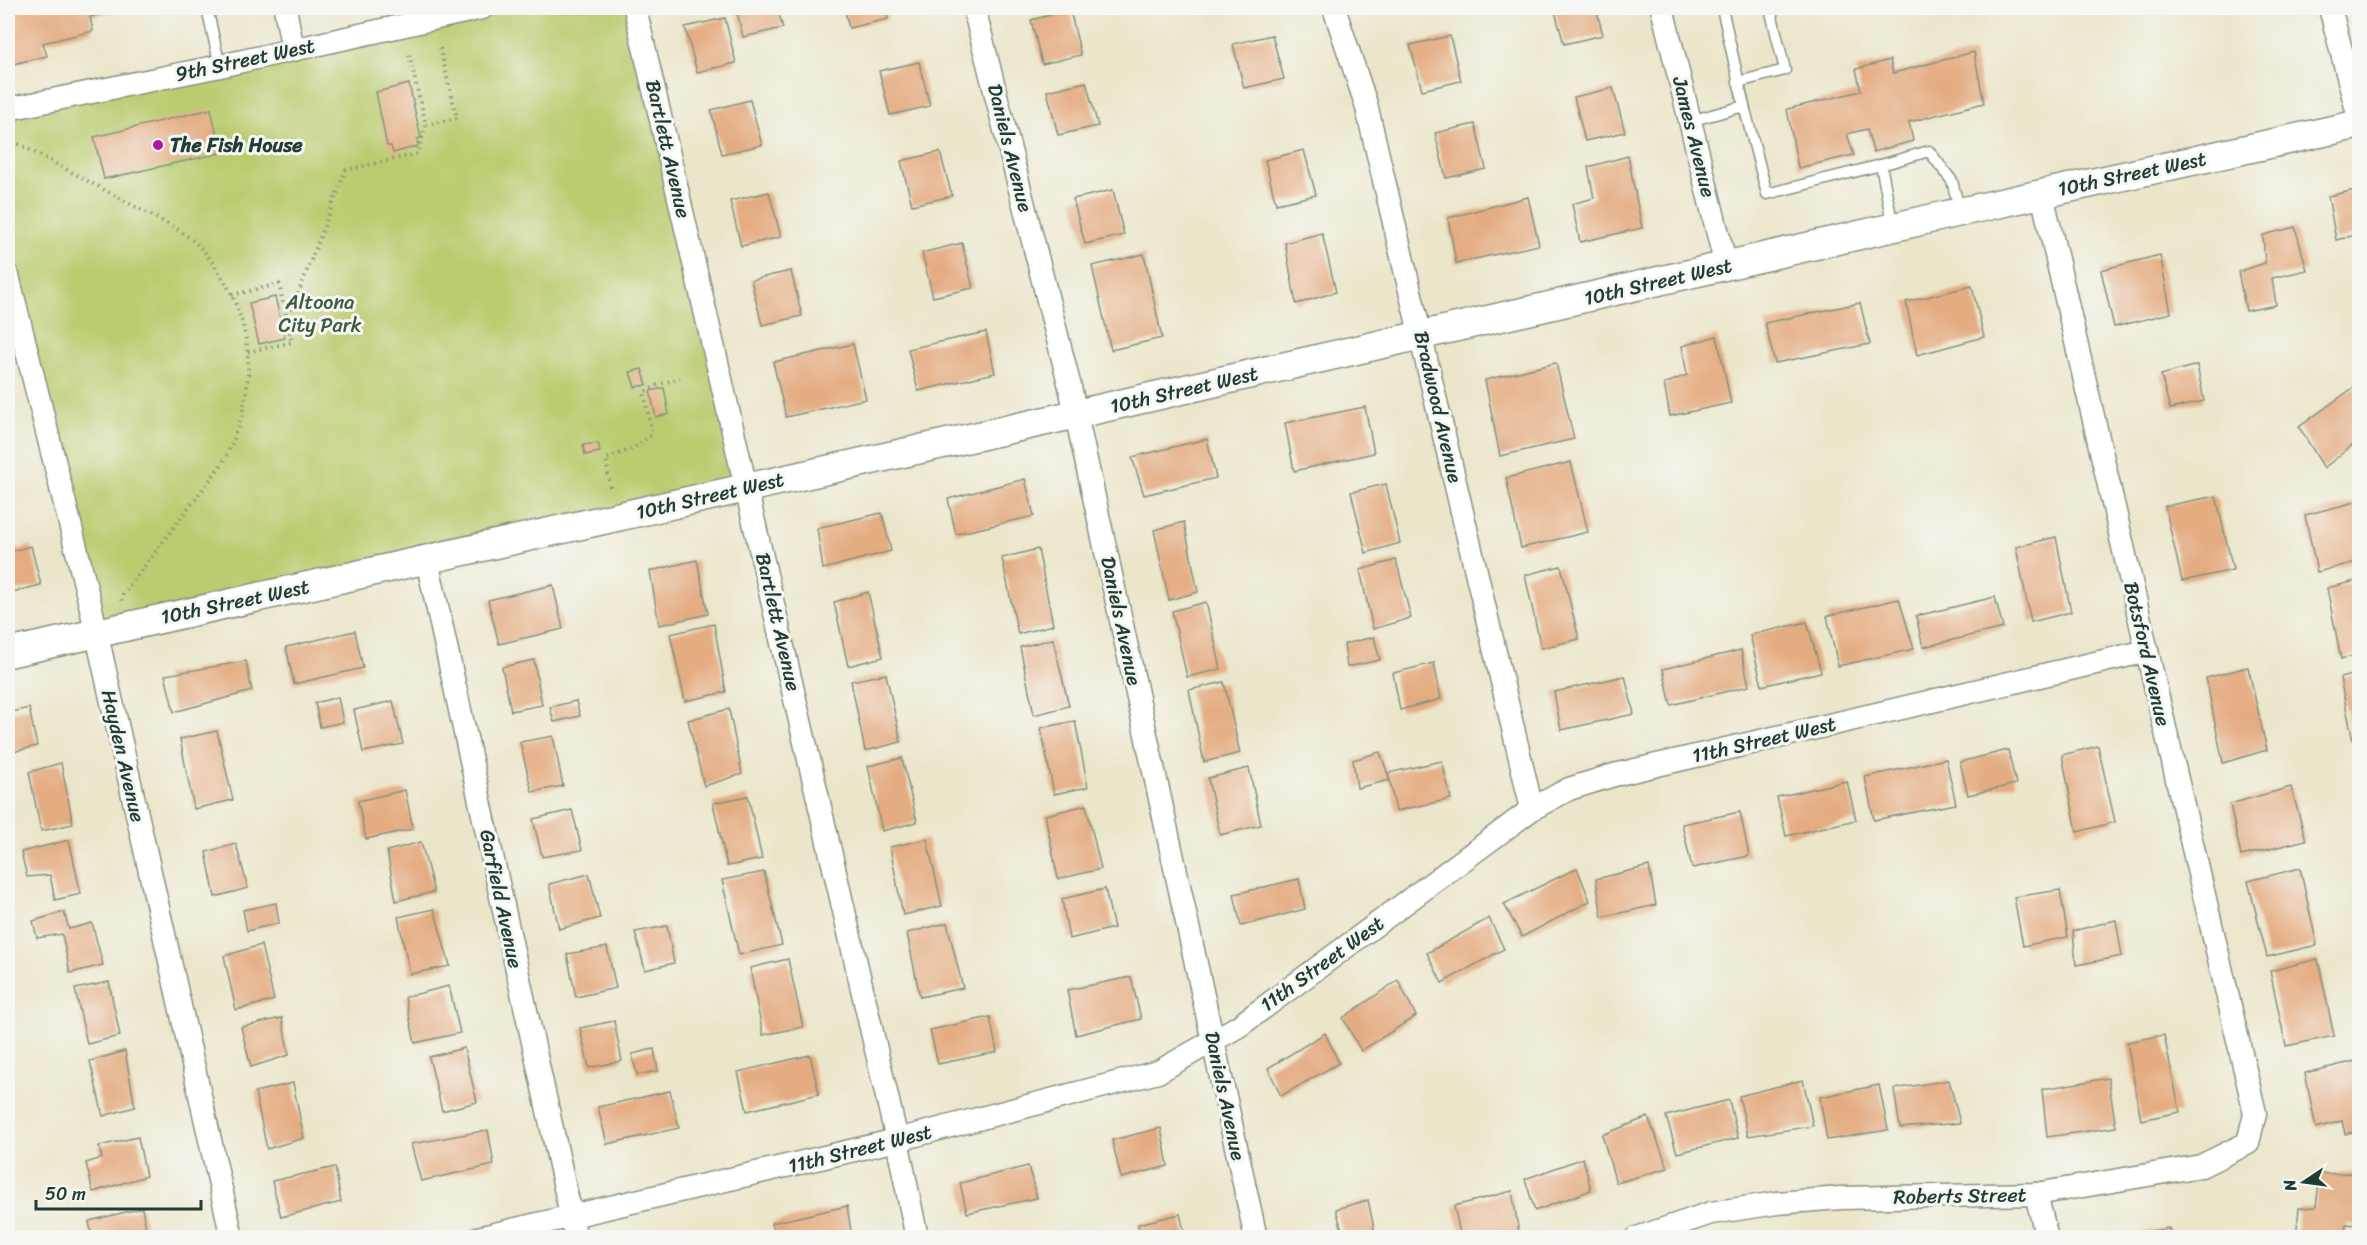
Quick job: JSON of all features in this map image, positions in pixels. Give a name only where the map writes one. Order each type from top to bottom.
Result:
[{"type":"street","points":[[285,8],[293,50]]},
{"type":"street","name":"9th Street West","points":[[8,109],[220,66],[482,8]]},
{"type":"street","name":"Bartlett Avenue","points":[[635,8],[897,1140],[917,1238]]},
{"type":"street","name":"Daniels Avenue","points":[[975,8],[1076,414],[1256,1238]]},
{"type":"street","name":"Bradwood Avenue","points":[[1334,8],[1366,104],[1532,809]]},
{"type":"street","name":"James Avenue","points":[[1662,8],[1726,266]]},
{"type":"street","points":[[2330,8],[2360,123]]},
{"type":"street","name":"10th Street West","points":[[8,653],[2360,123]]},
{"type":"street","name":"Botsford Avenue","points":[[2043,194],[2255,1113]]},
{"type":"street","name":"Hayden Avenue","points":[[8,276],[90,604],[232,1238]]},
{"type":"street","name":"Garfield Avenue","points":[[427,560],[574,1227]]},
{"type":"street","name":"11th Street West","points":[[477,1238],[574,1227],[1158,1072],[1239,1026],[1532,809],[1569,789],[1614,775],[2147,651]]},
{"type":"street","name":"Roberts Street","points":[[1637,1238],[1711,1213],[1777,1203],[1840,1198],[2036,1194],[2201,1166],[2248,1143],[2255,1113]]},
{"type":"street","points":[[2036,1194],[2047,1238]]},
{"type":"lane","points":[[207,8],[220,66]]},
{"type":"lane","points":[[1722,8],[1738,82],[1767,194],[1929,151],[1952,181],[1960,212]]},
{"type":"lane","points":[[1738,82],[1785,70],[1770,8]]},
{"type":"lane","points":[[1690,121],[1744,106]]},
{"type":"lane","points":[[1881,165],[1893,227]]},
{"type":"path","points":[[426,125],[457,118],[440,48]]},
{"type":"path","points":[[287,322],[346,170],[417,154],[426,125],[409,55]]},
{"type":"path","points":[[8,138],[177,229],[200,247],[214,263],[240,312],[250,368],[247,398],[232,446],[222,464],[121,597],[127,625]]},
{"type":"path","points":[[232,295],[279,284],[292,342],[248,352]]},
{"type":"path","points":[[610,487],[606,459],[634,448],[652,434],[644,392],[657,385],[680,378]]},
{"type":"green space","name":"Altoona City Park","points":[[482,8],[635,8],[747,488],[95,632],[8,276],[8,109]]},
{"type":"building","points":[[8,8],[126,8],[90,17],[93,31],[43,43],[47,56],[13,64],[8,41]]},
{"type":"building","points":[[736,8],[777,8],[783,28],[743,37]]},
{"type":"building","points":[[844,8],[885,8],[888,19],[849,28]]},
{"type":"building","points":[[1554,8],[1596,8],[1603,35],[1564,44]]},
{"type":"building","points":[[1070,10],[1081,55],[1042,64],[1031,20]]},
{"type":"building","points":[[725,18],[736,63],[697,72],[685,27]]},
{"type":"building","points":[[1272,35],[1284,79],[1244,88],[1233,44]]},
{"type":"building","points":[[1450,36],[1461,81],[1422,90],[1410,45]]},
{"type":"building","points":[[1974,52],[1984,103],[1909,122],[1913,141],[1873,152],[1867,129],[1847,134],[1854,155],[1798,168],[1787,109],[1861,91],[1856,69],[1890,60],[1893,73]]},
{"type":"building","points":[[919,62],[930,106],[890,115],[879,71]]},
{"type":"building","points":[[1086,82],[1098,126],[1058,135],[1047,91]]},
{"type":"building","points":[[409,84],[421,138],[417,139],[418,146],[393,153],[391,146],[387,146],[376,92]]},
{"type":"building","points":[[1613,88],[1625,132],[1585,141],[1574,97]]},
{"type":"building","points":[[750,100],[762,145],[722,154],[711,110]]},
{"type":"building","name":"The Fish House","points":[[211,109],[221,153],[104,179],[94,137]]},
{"type":"building","points":[[1475,124],[1486,169],[1446,178],[1435,133]]},
{"type":"building","points":[[1304,150],[1316,195],[1276,204],[1265,160]]},
{"type":"building","points":[[940,152],[952,196],[912,205],[901,161]]},
{"type":"building","points":[[1628,156],[1642,228],[1580,242],[1572,204],[1594,198],[1588,167]]},
{"type":"building","points":[[2360,189],[2360,234],[2336,240],[2328,196]]},
{"type":"building","points":[[1113,190],[1124,235],[1085,244],[1073,199]]},
{"type":"building","points":[[769,192],[781,237],[741,246],[730,201]]},
{"type":"building","points":[[1528,197],[1539,245],[1456,263],[1448,218]]},
{"type":"building","points":[[2295,227],[2307,270],[2272,278],[2276,305],[2246,311],[2238,272],[2265,263],[2263,235]]},
{"type":"building","points":[[1322,233],[1336,292],[1296,304],[1285,243]]},
{"type":"building","points":[[962,243],[973,288],[933,297],[922,253]]},
{"type":"building","points":[[1144,254],[1162,338],[1111,350],[1092,266]]},
{"type":"building","points":[[2160,255],[2171,313],[2114,327],[2101,270]]},
{"type":"building","points":[[791,271],[802,316],[762,325],[751,280]]},
{"type":"building","points":[[1972,286],[1984,337],[1917,355],[1906,302]]},
{"type":"building","points":[[275,297],[285,338],[259,344],[249,303]]},
{"type":"building","points":[[1860,303],[1870,344],[1775,363],[1765,323]]},
{"type":"building","points":[[986,332],[995,373],[918,391],[908,349]]},
{"type":"building","points":[[1717,336],[1731,403],[1670,416],[1664,384],[1687,375],[1682,346]]},
{"type":"building","points":[[853,344],[866,399],[786,417],[773,362]]},
{"type":"building","points":[[1556,363],[1574,439],[1500,456],[1485,380]]},
{"type":"building","points":[[2197,365],[2204,401],[2170,409],[2161,375]]},
{"type":"building","points":[[642,369],[647,385],[635,387],[630,372]]},
{"type":"building","points":[[2354,387],[2360,397],[2360,439],[2324,468],[2299,427]]},
{"type":"building","points":[[664,388],[669,414],[656,417],[650,391]]},
{"type":"building","points":[[1365,407],[1374,453],[1294,471],[1285,423]]},
{"type":"building","points":[[1207,439],[1216,478],[1144,495],[1132,457]]},
{"type":"building","points":[[598,443],[600,452],[585,455],[583,445]]},
{"type":"building","points":[[1571,462],[1588,532],[1521,548],[1506,478]]},
{"type":"building","points":[[1025,479],[1034,516],[956,534],[948,499]]},
{"type":"building","points":[[1386,484],[1400,543],[1366,553],[1351,492]]},
{"type":"building","points":[[2216,496],[2233,570],[2182,581],[2165,506]]},
{"type":"building","points":[[2359,501],[2360,561],[2317,572],[2305,515]]},
{"type":"building","points":[[882,513],[891,551],[823,569],[817,528]]},
{"type":"building","points":[[1184,522],[1198,592],[1169,600],[1154,530]]},
{"type":"building","points":[[2056,537],[2071,612],[2031,622],[2016,547]]},
{"type":"building","points":[[31,546],[41,585],[8,593],[8,552]]},
{"type":"building","points":[[1038,549],[1053,625],[1018,634],[1002,558]]},
{"type":"building","points":[[697,560],[708,614],[659,625],[650,571]]},
{"type":"building","points":[[1396,560],[1411,618],[1373,629],[1360,570]]},
{"type":"building","points":[[1561,566],[1579,639],[1541,648],[1525,575]]},
{"type":"building","points":[[2360,580],[2360,654],[2341,659],[2327,588]]},
{"type":"building","points":[[553,585],[563,629],[499,644],[488,600]]},
{"type":"building","points":[[868,592],[883,657],[848,666],[834,602]]},
{"type":"building","points":[[1995,597],[2003,628],[1923,647],[1916,616]]},
{"type":"building","points":[[1899,599],[1914,649],[1838,666],[1827,616]]},
{"type":"building","points":[[1206,602],[1221,669],[1187,677],[1172,611]]},
{"type":"building","points":[[1807,622],[1821,672],[1762,686],[1750,635]]},
{"type":"building","points":[[714,624],[726,692],[685,701],[670,634]]},
{"type":"building","points":[[355,631],[363,668],[294,684],[286,647]]},
{"type":"building","points":[[1374,637],[1380,660],[1347,667],[1344,644]]},
{"type":"building","points":[[1053,639],[1069,706],[1034,715],[1020,647]]},
{"type":"building","points":[[1741,650],[1749,686],[1671,705],[1663,669]]},
{"type":"building","points":[[534,660],[542,705],[511,711],[502,667]]},
{"type":"building","points":[[246,661],[252,691],[174,712],[165,675]]},
{"type":"building","points":[[1434,663],[1441,699],[1400,710],[1393,673]]},
{"type":"building","points":[[2248,667],[2267,750],[2223,763],[2206,678]]},
{"type":"building","points":[[2360,673],[2360,739],[2353,741],[2340,678]]},
{"type":"building","points":[[886,674],[901,742],[865,751],[851,681]]},
{"type":"building","points":[[1625,676],[1634,714],[1561,730],[1554,692]]},
{"type":"building","points":[[1224,682],[1240,753],[1204,762],[1189,690]]},
{"type":"building","points":[[338,697],[343,722],[320,727],[315,703]]},
{"type":"building","points":[[393,701],[403,744],[363,752],[354,710]]},
{"type":"building","points":[[576,701],[580,716],[554,722],[550,707]]},
{"type":"building","points":[[29,708],[37,746],[8,753],[8,713]]},
{"type":"building","points":[[729,709],[742,774],[704,786],[688,720]]},
{"type":"building","points":[[1075,721],[1088,787],[1054,794],[1041,728]]},
{"type":"building","points":[[217,731],[233,800],[194,809],[180,739]]},
{"type":"building","points":[[553,736],[563,786],[532,792],[520,742]]},
{"type":"building","points":[[2098,746],[2115,822],[2077,832],[2062,755]]},
{"type":"building","points":[[2008,750],[2016,784],[1968,795],[1960,762]]},
{"type":"building","points":[[1380,752],[1390,780],[1357,788],[1353,760]]},
{"type":"building","points":[[902,758],[917,822],[882,831],[868,766]]},
{"type":"building","points":[[1946,759],[1956,804],[1874,820],[1865,777]]},
{"type":"building","points":[[1442,761],[1451,799],[1396,811],[1388,773]]},
{"type":"building","points":[[61,763],[73,824],[41,831],[29,772]]},
{"type":"building","points":[[1249,768],[1261,825],[1220,835],[1208,778]]},
{"type":"building","points":[[1847,781],[1856,820],[1786,836],[1777,797]]},
{"type":"building","points":[[2291,787],[2306,840],[2241,856],[2230,804]]},
{"type":"building","points":[[405,790],[413,829],[366,839],[358,801]]},
{"type":"building","points":[[748,796],[762,859],[727,866],[713,803]]},
{"type":"building","points":[[1086,805],[1101,869],[1058,879],[1045,815]]},
{"type":"building","points":[[572,810],[582,850],[542,857],[533,819]]},
{"type":"building","points":[[1740,812],[1749,856],[1692,868],[1682,824]]},
{"type":"building","points":[[927,839],[942,906],[903,915],[890,847]]},
{"type":"building","points":[[69,840],[81,894],[55,900],[50,875],[27,877],[21,852]]},
{"type":"building","points":[[421,842],[434,892],[396,901],[387,851]]},
{"type":"building","points":[[236,844],[248,888],[215,897],[206,852]]},
{"type":"building","points":[[1649,866],[1656,905],[1602,917],[1596,879]]},
{"type":"building","points":[[1577,868],[1590,901],[1522,937],[1504,904]]},
{"type":"building","points":[[2300,868],[2317,945],[2267,957],[2248,881]]},
{"type":"building","points":[[764,872],[782,945],[739,955],[722,880]]},
{"type":"building","points":[[589,874],[600,918],[559,929],[549,884]]},
{"type":"building","points":[[1299,879],[1305,909],[1241,926],[1234,894]]},
{"type":"building","points":[[1105,889],[1114,928],[1069,939],[1062,899]]},
{"type":"building","points":[[2060,890],[2068,937],[2023,946],[2014,897]]},
{"type":"building","points":[[276,903],[279,923],[247,931],[243,910]]},
{"type":"building","points":[[434,909],[450,966],[410,974],[398,917]]},
{"type":"building","points":[[64,912],[69,929],[92,923],[103,965],[70,973],[62,934],[37,938],[33,921]]},
{"type":"building","points":[[1489,918],[1504,949],[1442,983],[1427,953]]},
{"type":"building","points":[[2116,920],[2122,956],[2076,965],[2073,931]]},
{"type":"building","points":[[947,923],[963,988],[920,997],[907,933]]},
{"type":"building","points":[[667,926],[674,963],[645,970],[635,932]]},
{"type":"building","points":[[261,945],[274,1000],[236,1010],[224,956]]},
{"type":"building","points":[[607,947],[616,988],[576,997],[567,954]]},
{"type":"building","points":[[788,959],[803,1027],[763,1035],[750,968]]},
{"type":"building","points":[[2318,959],[2334,1036],[2286,1046],[2270,971]]},
{"type":"building","points":[[1131,977],[1141,1019],[1076,1035],[1067,990]]},
{"type":"building","points":[[1398,980],[1416,1016],[1361,1051],[1343,1018]]},
{"type":"building","points":[[109,982],[120,1036],[87,1044],[75,989]]},
{"type":"building","points":[[449,986],[460,1033],[415,1043],[405,997]]},
{"type":"building","points":[[990,1017],[997,1052],[938,1064],[930,1030]]},
{"type":"building","points":[[282,1018],[289,1055],[251,1067],[241,1027]]},
{"type":"building","points":[[614,1021],[622,1061],[589,1068],[580,1028]]},
{"type":"building","points":[[1325,1033],[1339,1063],[1281,1096],[1268,1068]]},
{"type":"building","points":[[2164,1035],[2180,1112],[2141,1120],[2127,1042]]},
{"type":"building","points":[[464,1048],[477,1102],[442,1111],[429,1057]]},
{"type":"building","points":[[654,1049],[658,1071],[637,1075],[632,1054]]},
{"type":"building","points":[[125,1051],[135,1107],[103,1116],[90,1061]]},
{"type":"building","points":[[810,1055],[819,1094],[747,1111],[738,1072]]},
{"type":"building","points":[[2360,1060],[2360,1130],[2345,1134],[2342,1121],[2316,1128],[2305,1073]]},
{"type":"building","points":[[2108,1078],[2116,1127],[2047,1137],[2042,1089]]},
{"type":"building","points":[[1803,1080],[1813,1126],[1748,1136],[1739,1096]]},
{"type":"building","points":[[1949,1080],[1960,1123],[1900,1128],[1894,1089]]},
{"type":"building","points":[[293,1083],[304,1138],[267,1149],[255,1092]]},
{"type":"building","points":[[1879,1085],[1888,1130],[1827,1140],[1820,1097]]},
{"type":"building","points":[[670,1091],[679,1128],[607,1144],[598,1107]]},
{"type":"building","points":[[1729,1100],[1738,1138],[1677,1153],[1666,1116]]},
{"type":"building","points":[[1648,1117],[1668,1168],[1616,1183],[1602,1135]]},
{"type":"building","points":[[1161,1128],[1168,1166],[1121,1178],[1112,1140]]},
{"type":"building","points":[[488,1130],[494,1165],[421,1181],[411,1144]]},
{"type":"building","points":[[138,1137],[146,1176],[93,1192],[86,1163],[102,1158],[99,1146]]},
{"type":"building","points":[[1583,1158],[1591,1190],[1535,1211],[1525,1179]]},
{"type":"building","points":[[1028,1166],[1037,1198],[967,1213],[960,1183]]},
{"type":"building","points":[[335,1167],[341,1202],[281,1217],[272,1181]]},
{"type":"building","points":[[2360,1173],[2357,1225],[2346,1224],[2344,1238],[2296,1238],[2299,1208],[2316,1207],[2320,1174]]},
{"type":"building","points":[[1512,1191],[1519,1234],[1503,1238],[1461,1238],[1454,1206]]},
{"type":"building","points":[[1368,1200],[1376,1238],[1344,1238],[1336,1209]]},
{"type":"building","points":[[847,1206],[852,1238],[776,1238],[772,1223]]},
{"type":"building","points":[[142,1208],[148,1238],[92,1238],[89,1221]]},
{"type":"building","points":[[1180,1214],[1186,1238],[1140,1238],[1138,1224]]},
{"type":"building","points":[[2169,1228],[2171,1238],[2123,1238],[2123,1236]]},
{"type":"place","name":"The Fish House","points":[[158,145]]}]
